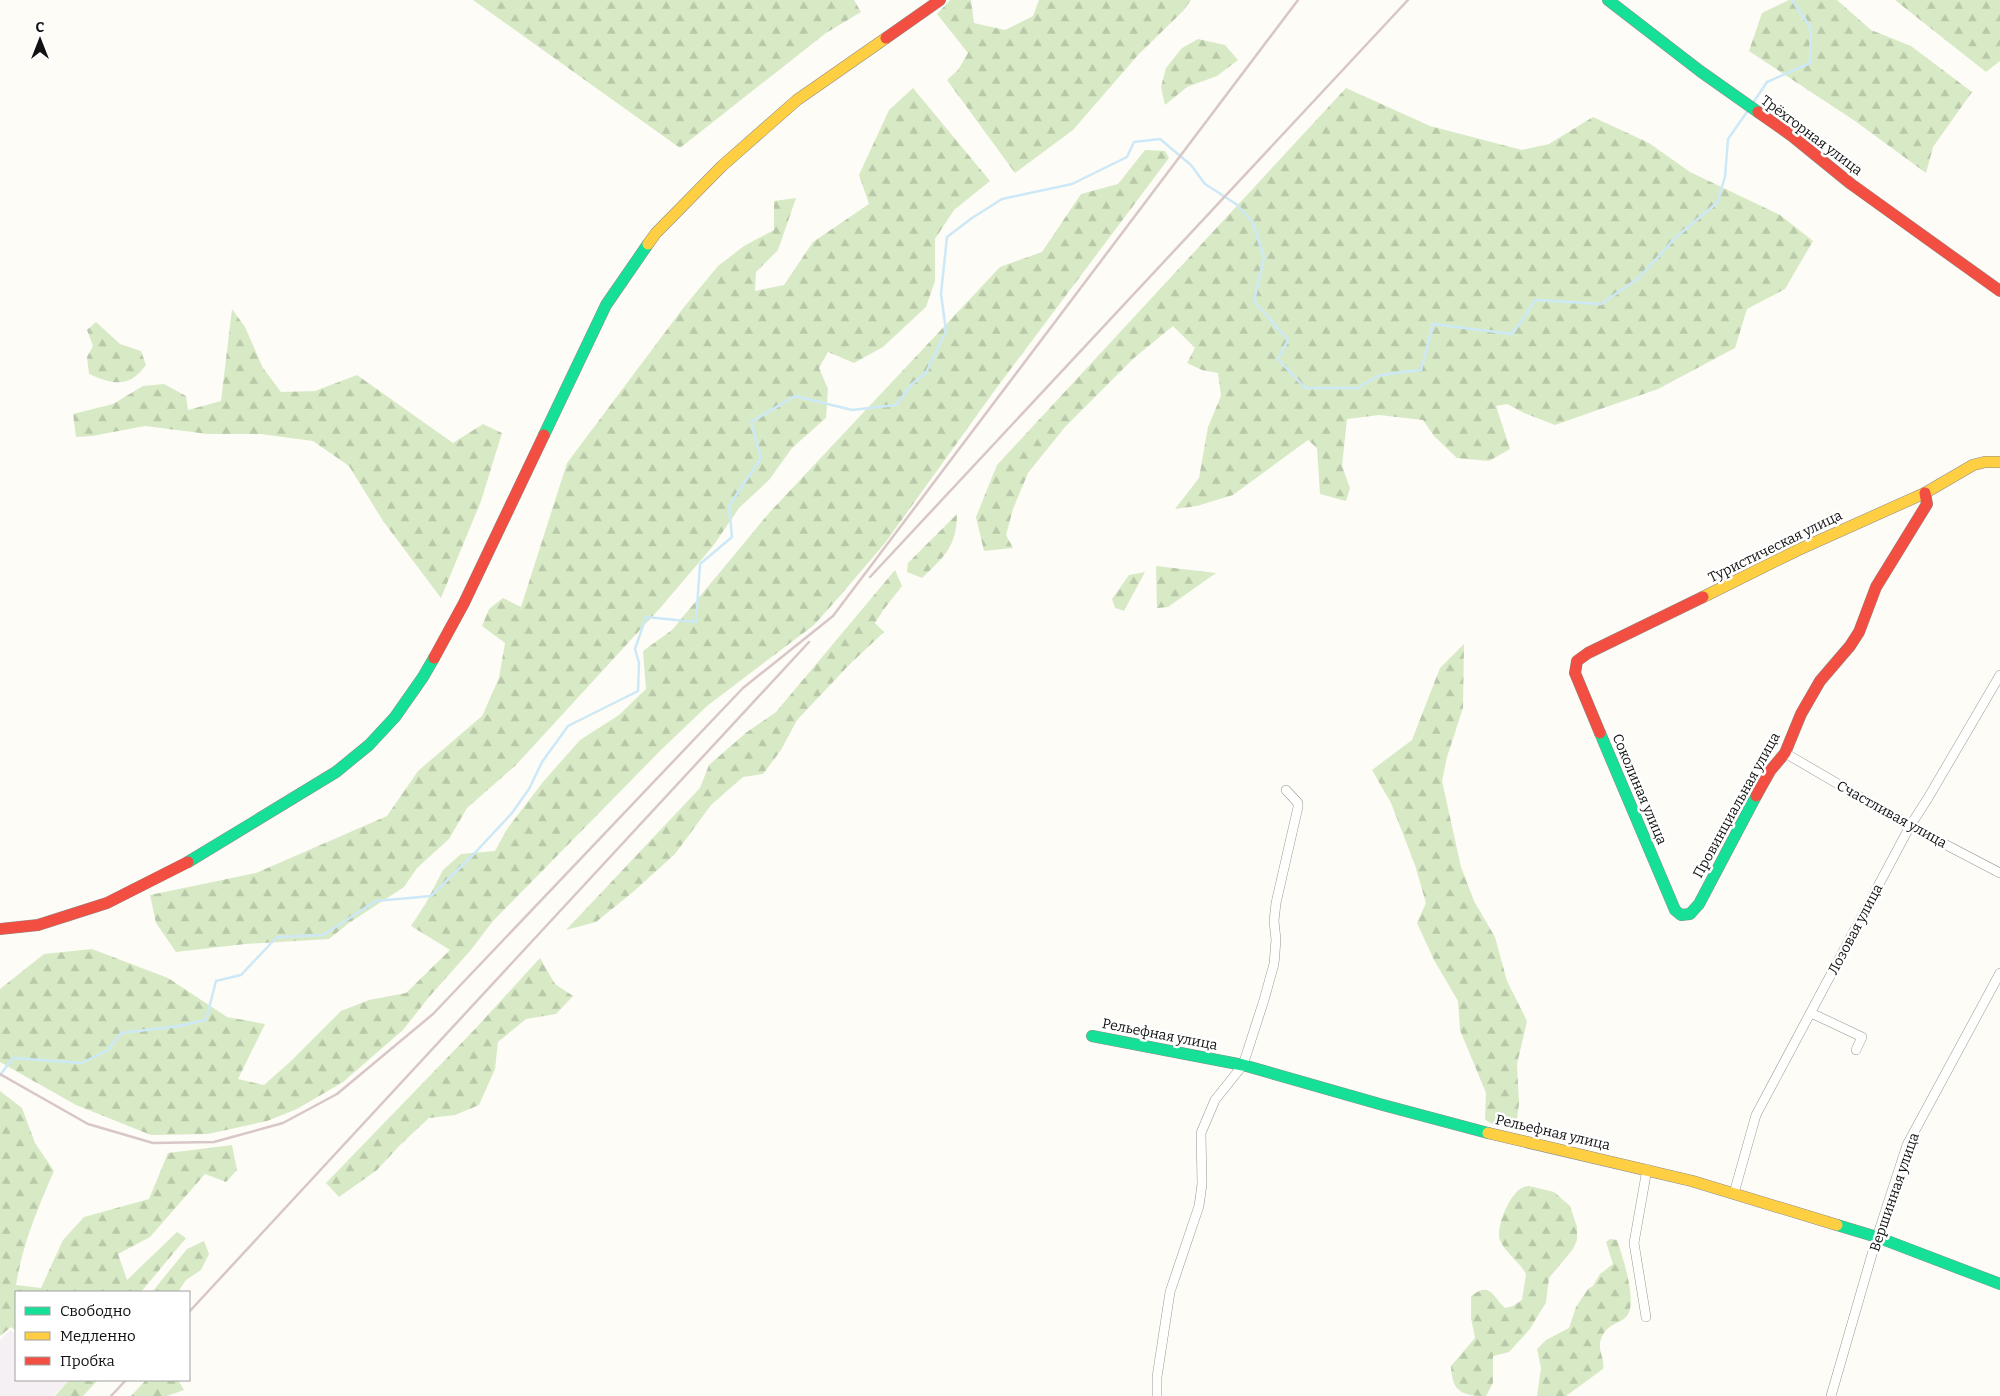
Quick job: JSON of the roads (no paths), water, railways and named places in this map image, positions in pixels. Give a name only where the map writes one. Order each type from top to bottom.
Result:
[{"type":"main road","points":[[0,929],[38,925],[107,903],[205,853],[336,772],[369,745],[395,717],[423,678],[464,603],[606,305],[656,233],[722,166],[797,100],[940,0]]},
{"type":"main road","name":"Трёхгорная улица","points":[[1608,0],[1700,71],[1792,136],[1851,184],[2000,291]]},
{"type":"main road","name":"Туристическая улица","points":[[1575,673],[1577,661],[1588,653],[1798,550],[1925,493],[1973,465],[1985,462],[2000,462]]},
{"type":"main road","name":"Провинциальная улица","points":[[1681,915],[1690,914],[1699,904],[1770,771],[1785,753],[1801,714],[1812,695],[1828,670],[1850,646],[1859,632],[1876,587],[1927,504],[1925,493]]},
{"type":"main road","name":"Соколиная улица","points":[[1575,673],[1676,910],[1681,915]]},
{"type":"main road","name":"Рельефная улица","points":[[1092,1036],[1243,1065],[1383,1105],[1734,1193],[1877,1237],[2000,1284]]},
{"type":"street","name":"Лозовая улица","points":[[1734,1193],[1756,1116],[1910,826],[2000,675]]},
{"type":"street","name":"Счастливая улица","points":[[1785,753],[1910,826],[2000,873]]},
{"type":"street","points":[[1157,1396],[1156,1377],[1170,1292],[1199,1206],[1202,1184],[1201,1133],[1215,1100],[1243,1065],[1274,964],[1276,903],[1298,807],[1298,803],[1286,790]]},
{"type":"street","name":"Вершинная улица","points":[[1831,1396],[1877,1237],[1907,1145],[2000,973]]},
{"type":"street","points":[[1811,1013],[1862,1037],[1856,1050]]},
{"type":"street","points":[[1646,1317],[1636,1264],[1634,1242],[1647,1170]]},
{"type":"waterway","points":[[1753,103],[1767,82],[1810,63],[1811,28],[1792,0]]},
{"type":"waterway","points":[[0,1075],[13,1058],[82,1063],[108,1050],[121,1033],[179,1026],[206,1020],[216,981],[241,975],[277,937],[323,935],[376,901],[431,896],[512,813],[529,789],[542,762],[568,726],[638,691],[639,663],[635,649],[646,617],[696,622],[700,564],[732,537],[729,506],[761,458],[751,422],[795,396],[852,410],[896,405],[912,384],[926,373],[946,331],[941,294],[947,237],[1002,199],[1072,184],[1127,157],[1134,142],[1160,139],[1191,165],[1205,184],[1236,204],[1252,221],[1264,257],[1254,301],[1288,340],[1278,359],[1305,388],[1357,388],[1380,375],[1421,370],[1433,324],[1512,334],[1536,300],[1601,304],[1639,278],[1676,237],[1717,203],[1725,177],[1728,139],[1747,112]]},
{"type":"railway","points":[[0,1074],[88,1124],[153,1143],[214,1142],[283,1123],[337,1094],[433,1014],[743,688],[833,616],[1298,0]]},
{"type":"railway","points":[[870,577],[1408,0]]},
{"type":"railway","points":[[190,1311],[809,642]]},
{"type":"railway","points":[[111,1396],[125,1381]]}]
